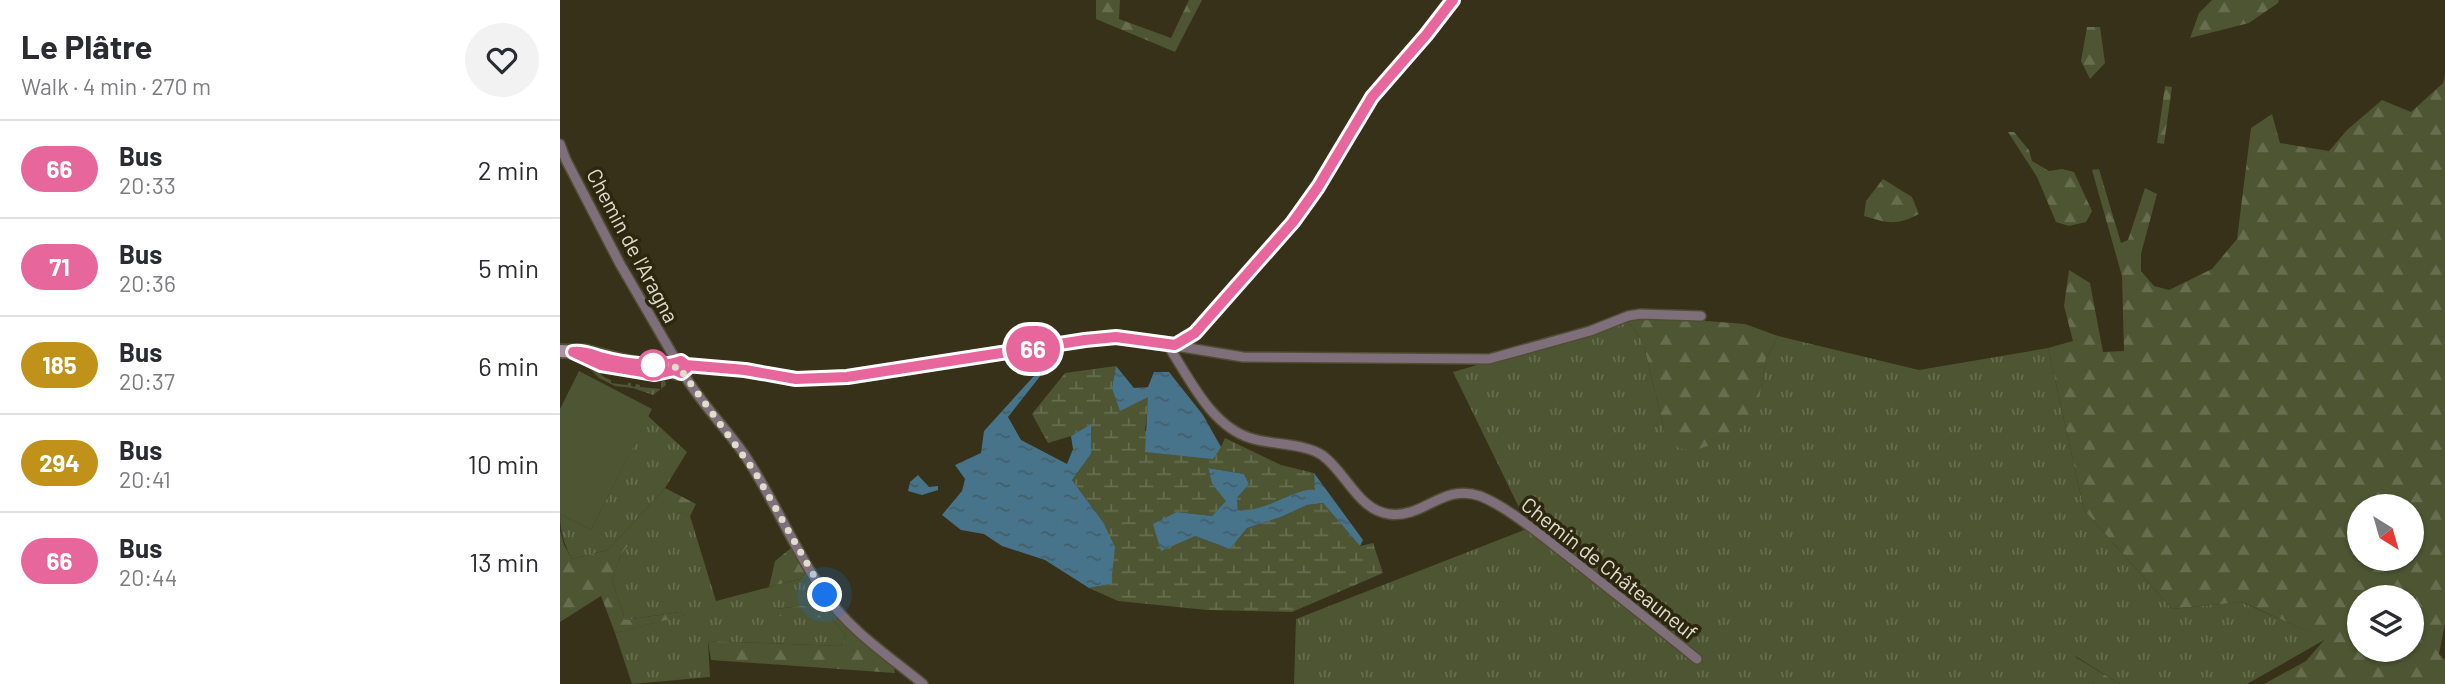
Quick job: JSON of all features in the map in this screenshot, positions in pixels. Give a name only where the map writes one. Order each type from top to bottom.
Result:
[{"type":"street","points":[[1171,345],[1195,333],[1293,222],[1318,187],[1372,97],[1453,0]]},
{"type":"street","name":"Chemin de l'Aragna","points":[[560,144],[620,264],[679,367],[761,482],[825,595],[848,621],[923,684]]},
{"type":"street","points":[[567,351],[598,361],[745,370],[796,379],[847,377],[1116,337],[1243,357],[1489,359],[1591,331],[1628,316],[1701,316]]},
{"type":"street","name":"Chemin de Châteauneuf","points":[[1171,345],[1204,402],[1225,424],[1249,438],[1320,453],[1337,468],[1362,500],[1376,510],[1390,514],[1404,513],[1449,494],[1462,492],[1481,497],[1538,532],[1697,659]]},
{"type":"green space","points":[[1096,0],[1120,0],[1119,19],[1171,38],[1189,0],[1202,0],[1175,52],[1096,19]]},
{"type":"green space","points":[[2212,0],[2279,0],[2249,23],[2190,38],[2199,13]]},
{"type":"green space","points":[[2087,27],[2100,27],[2105,63],[2090,79],[2081,61]]},
{"type":"green space","points":[[2445,75],[2445,623],[2439,654],[2445,660],[2445,684],[2264,684],[2306,661],[2325,639],[2242,602],[2172,609],[2084,510],[2048,348],[2073,341],[2064,306],[2069,270],[2090,283],[2103,352],[2124,351],[2122,276],[2092,170],[2099,169],[2121,243],[2128,240],[2145,188],[2157,194],[2141,254],[2141,271],[2154,286],[2169,290],[2212,269],[2237,239],[2251,128],[2272,114],[2280,143],[2329,151],[2347,130],[2382,100],[2411,112],[2443,83]]},
{"type":"green space","points":[[2165,86],[2172,87],[2164,144],[2157,143]]},
{"type":"green space","points":[[2008,132],[2014,132],[2029,150],[2032,161],[2049,171],[2062,169],[2074,172],[2092,211],[2086,222],[2069,226],[2056,222],[2037,177]]},
{"type":"green space","points":[[1883,179],[1912,197],[1919,214],[1892,222],[1864,216],[1866,201]]},
{"type":"green space","points":[[1643,316],[1745,324],[1778,336],[1766,358],[1760,395],[1748,422],[1726,440],[1692,451],[1678,448],[1665,433],[1643,342],[1628,321]]},
{"type":"green space","points":[[1628,321],[1643,342],[1665,433],[1760,395],[1766,358],[1778,336],[1919,370],[2048,348],[2084,510],[2172,609],[2241,602],[2326,639],[2247,684],[2120,684],[2075,656],[2095,684],[1294,684],[1296,619],[1529,528],[1453,372]]},
{"type":"green space","points":[[560,356],[583,358],[611,380],[611,383],[631,383],[631,386],[635,387],[636,384],[640,387],[661,389],[653,395],[633,388],[615,386],[599,378],[580,359]]},
{"type":"green space","points":[[1116,366],[1112,388],[1149,396],[1145,431],[1221,447],[1225,438],[1281,465],[1314,473],[1316,491],[1299,493],[1264,508],[1238,510],[1237,498],[1249,484],[1244,474],[1208,468],[1212,484],[1227,501],[1212,516],[1177,512],[1195,536],[1230,549],[1247,528],[1307,505],[1323,503],[1360,546],[1373,543],[1383,573],[1292,612],[1207,610],[1118,601],[1089,588],[1111,584],[1103,522],[1072,480],[1091,454],[1091,424],[1071,436],[1048,443],[1032,414],[1065,373]]},
{"type":"green space","points":[[579,371],[652,409],[591,530],[560,514],[560,409]]},
{"type":"green space","points":[[648,416],[687,452],[665,488],[608,550],[572,559],[563,538],[560,514],[591,530]]},
{"type":"green space","points":[[665,488],[696,504],[690,516],[662,507],[621,554],[612,581],[625,620],[680,612],[686,615],[615,633],[601,596],[560,622],[560,530],[572,559],[608,550]]},
{"type":"green space","points":[[662,506],[690,516],[716,601],[804,578],[809,605],[776,609],[832,618],[846,636],[841,646],[708,641],[710,677],[632,684],[615,633],[685,615],[680,612],[625,620],[612,581],[621,554]]},
{"type":"green space","points":[[791,548],[824,600],[840,605],[892,662],[895,673],[711,660],[708,641],[841,646],[846,636],[832,618],[779,616],[776,609],[809,605],[804,578],[769,587],[775,561]]},
{"type":"green space","points":[[2072,655],[2120,684],[2095,684]]},
{"type":"water","points":[[1116,366],[1134,388],[1148,387],[1154,372],[1169,372],[1203,415],[1221,447],[1213,459],[1145,452],[1148,397],[1120,411],[1112,388]]},
{"type":"water","points":[[1045,370],[1008,417],[1021,440],[1067,464],[1073,449],[1071,436],[1091,424],[1091,454],[1072,480],[1103,522],[1115,547],[1111,584],[1089,588],[1045,560],[1002,546],[984,534],[961,530],[942,515],[962,491],[965,479],[955,465],[981,453],[984,431],[1033,377]]},
{"type":"water","points":[[1208,468],[1244,474],[1249,484],[1237,498],[1238,510],[1259,508],[1299,492],[1315,490],[1314,473],[1363,540],[1360,546],[1323,503],[1307,505],[1247,528],[1230,549],[1195,536],[1161,551],[1153,524],[1177,512],[1212,516],[1226,501],[1212,484]]},
{"type":"water","points":[[918,475],[929,487],[938,486],[938,490],[922,495],[908,491],[910,482]]},
{"type":"bus line","name":"66","points":[[687,368],[681,373],[674,370],[652,374],[595,364],[573,352],[583,351],[598,357],[661,366],[681,361],[686,365],[745,370],[796,379],[847,377],[1116,337],[1175,345],[1183,342],[1195,333],[1293,222],[1318,187],[1372,97],[1453,0]]},
{"type":"route","points":[[653,365],[675,364],[674,370],[683,373],[755,472],[825,595]]}]
